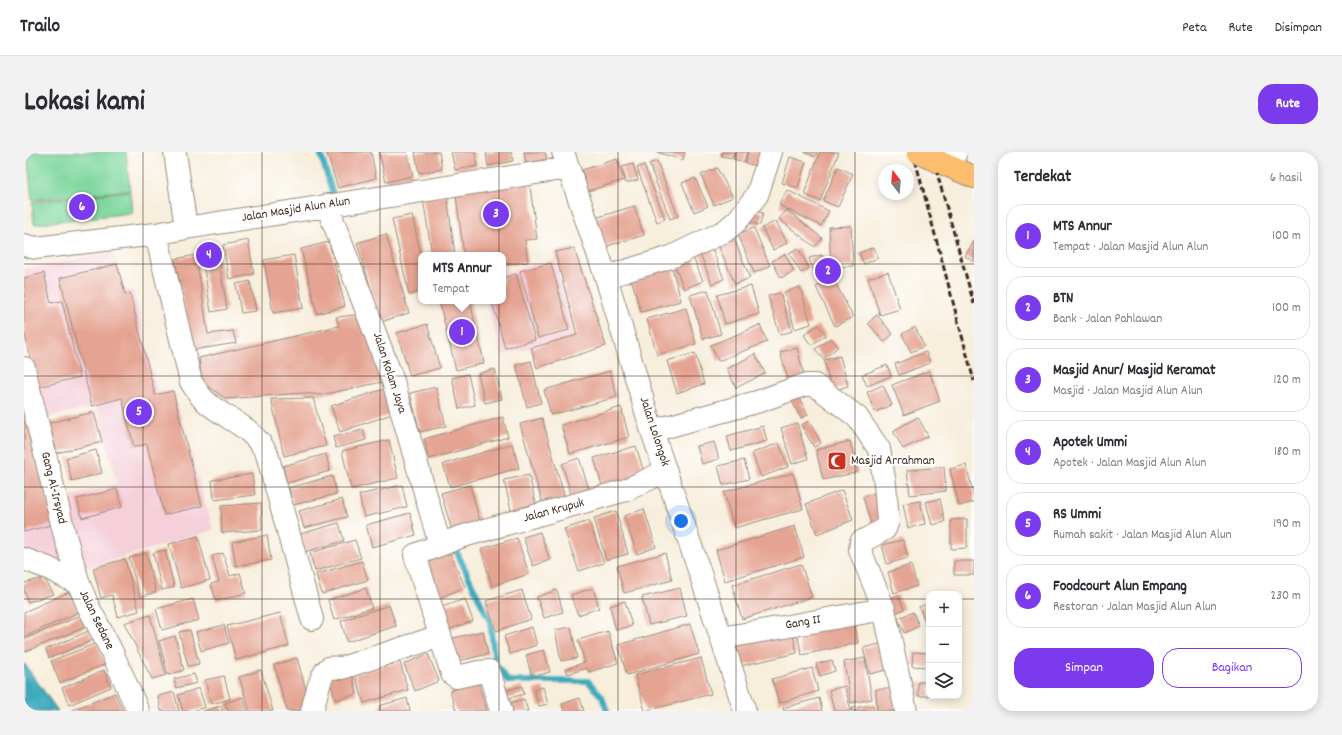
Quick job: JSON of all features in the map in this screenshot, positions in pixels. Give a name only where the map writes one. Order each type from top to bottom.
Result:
[{"type":"main road","points":[[918,152],[948,160],[974,177]]},
{"type":"street","points":[[175,152],[186,228]]},
{"type":"street","points":[[606,277],[671,257],[725,231],[737,221],[757,195],[771,152]]},
{"type":"street","name":"Jalan Masjid Alun Alun","points":[[24,245],[35,248],[156,234],[334,204],[565,160]]},
{"type":"street","name":"Jalan Lolongok","points":[[565,160],[606,277],[652,431],[745,711]]},
{"type":"street","name":"Jalan Kolam Jaya","points":[[334,204],[393,381],[440,545]]},
{"type":"street","points":[[156,234],[191,382],[205,401],[251,432],[260,442],[267,454],[312,619]]},
{"type":"street","name":"Gang Al-Irsyad","points":[[24,368],[62,524],[79,584]]},
{"type":"street","points":[[652,431],[760,401],[804,385],[815,385],[857,417],[879,449],[885,484],[888,521],[885,529],[861,542],[860,550],[884,609],[906,711]]},
{"type":"street","name":"Jalan Krupuk","points":[[440,636],[415,555],[460,538],[626,490],[666,471]]},
{"type":"street","name":"Jalan Sedane","points":[[24,559],[48,568],[79,584],[88,606],[111,650],[138,711]]},
{"type":"street","name":"Gang II","points":[[722,638],[884,609]]},
{"type":"street","points":[[312,711],[321,680],[330,668],[342,668],[440,636],[452,674],[458,677],[490,671],[501,711]]},
{"type":"shaded area","points":[[114,252],[126,290],[133,290],[157,391],[173,391],[213,530],[79,570],[60,500],[117,483],[96,406],[43,419],[24,338],[24,269]]},
{"type":"shaded area","points":[[555,259],[574,336],[502,355],[487,304],[493,304],[505,348],[516,274],[506,277],[506,272]],"holes":[[[551,263],[568,330],[539,338],[521,271]]]},
{"type":"shaded area","points":[[24,401],[66,564],[24,554]]},
{"type":"green space","points":[[27,152],[126,152],[130,190],[32,200]]},
{"type":"green space","points":[[130,191],[132,213],[34,224],[32,202]]},
{"type":"water","points":[[24,663],[58,711],[24,711]]},
{"type":"building","points":[[334,152],[371,152],[376,178],[338,188],[327,154]]},
{"type":"building","points":[[379,152],[407,152],[413,176],[386,182]]},
{"type":"building","points":[[415,152],[439,152],[442,169],[419,173]]},
{"type":"building","points":[[451,152],[475,152],[477,166],[455,170]]},
{"type":"building","points":[[486,152],[511,152],[513,161],[488,166]]},
{"type":"building","points":[[524,152],[545,152],[547,159],[526,163]]},
{"type":"building","points":[[656,152],[685,152],[683,160]]},
{"type":"building","points":[[722,152],[734,152],[732,158],[721,156]]},
{"type":"building","points":[[735,152],[747,152],[744,162],[733,159]]},
{"type":"building","points":[[748,152],[760,152],[756,166],[745,163]]},
{"type":"building","points":[[804,152],[817,152],[815,157]]},
{"type":"building","points":[[820,152],[839,152],[820,201],[804,194]]},
{"type":"building","points":[[790,157],[806,162],[798,188],[782,183]]},
{"type":"building","points":[[617,159],[624,180],[588,191],[582,170]]},
{"type":"building","points":[[657,161],[678,216],[670,219],[649,164]]},
{"type":"building","points":[[633,164],[638,180],[626,183],[622,167]]},
{"type":"building","points":[[644,165],[665,219],[657,222],[637,168]]},
{"type":"building","points":[[838,167],[853,174],[838,207],[823,201]]},
{"type":"building","points":[[717,168],[733,197],[714,205],[701,175]]},
{"type":"building","points":[[695,178],[708,206],[694,212],[682,183]]},
{"type":"building","points":[[529,179],[537,239],[525,240],[528,262],[506,265],[506,252],[464,252],[455,189]]},
{"type":"building","points":[[787,190],[829,211],[821,226],[779,205]]},
{"type":"building","points":[[447,195],[455,252],[432,252],[423,198]]},
{"type":"building","points":[[634,206],[644,235],[601,248],[592,219]]},
{"type":"building","points":[[749,209],[763,213],[760,225],[745,221]]},
{"type":"building","points":[[787,210],[822,238],[815,247],[779,219]]},
{"type":"building","points":[[412,215],[420,252],[418,252],[418,293],[409,295],[392,219]]},
{"type":"building","points":[[776,221],[787,243],[773,250],[762,228]]},
{"type":"building","points":[[851,226],[853,266],[831,267],[829,227]]},
{"type":"building","points":[[754,228],[770,266],[754,273],[738,234]]},
{"type":"building","points":[[386,234],[409,313],[381,322],[357,243]]},
{"type":"building","points":[[733,236],[750,278],[735,284],[717,242]]},
{"type":"building","points":[[248,240],[254,274],[229,279],[223,245]]},
{"type":"building","points":[[974,241],[974,262],[965,256]]},
{"type":"building","points":[[329,242],[345,306],[317,314],[301,249]]},
{"type":"building","points":[[710,243],[724,279],[712,284],[698,248]]},
{"type":"building","points":[[874,247],[878,258],[864,264],[859,253]]},
{"type":"building","points":[[217,248],[227,309],[211,312],[201,250]]},
{"type":"building","points":[[574,248],[606,346],[537,368],[531,348],[577,335],[555,252]]},
{"type":"building","points":[[798,248],[809,268],[801,273],[789,253]]},
{"type":"building","points":[[785,254],[794,271],[781,278],[772,261]]},
{"type":"building","points":[[196,255],[208,334],[233,331],[236,343],[193,350],[175,259]]},
{"type":"building","points":[[294,255],[303,308],[273,313],[264,260]]},
{"type":"building","points":[[822,255],[827,271],[815,275],[809,258]]},
{"type":"building","points":[[693,257],[703,281],[684,289],[674,264]]},
{"type":"building","points":[[551,263],[569,330],[538,338],[520,271]]},
{"type":"building","points":[[117,264],[125,294],[130,293],[155,395],[173,391],[202,506],[164,515],[147,444],[134,447],[122,398],[92,406],[60,278]]},
{"type":"building","points":[[672,267],[681,301],[641,312],[631,278]]},
{"type":"building","points":[[888,272],[900,309],[880,315],[868,278]]},
{"type":"building","points":[[44,273],[51,303],[62,301],[80,377],[38,387],[24,331],[24,278]]},
{"type":"building","points":[[516,274],[535,340],[505,348],[493,304],[506,304],[506,277]]},
{"type":"building","points":[[833,278],[853,317],[835,326],[816,287]]},
{"type":"building","points":[[250,281],[256,311],[241,313],[236,284]]},
{"type":"building","points":[[751,286],[759,314],[725,324],[717,295]]},
{"type":"building","points":[[800,287],[811,324],[795,329],[784,292]]},
{"type":"building","points":[[708,290],[721,334],[703,339],[690,295]]},
{"type":"building","points":[[780,293],[792,331],[780,335],[768,296]]},
{"type":"building","points":[[440,304],[471,304],[484,363],[456,370]]},
{"type":"building","points":[[686,308],[696,344],[657,355],[647,319]]},
{"type":"building","points":[[364,314],[382,382],[321,395],[302,393],[226,399],[202,382],[199,358],[339,326],[336,317]]},
{"type":"building","points":[[877,315],[893,334],[884,342],[868,323]]},
{"type":"building","points":[[427,324],[440,368],[410,376],[397,333]]},
{"type":"building","points":[[760,325],[767,342],[718,361],[711,345]]},
{"type":"building","points":[[818,325],[826,335],[811,345],[804,335]]},
{"type":"building","points":[[915,327],[924,346],[911,352],[902,334]]},
{"type":"building","points":[[831,338],[838,347],[823,359],[815,349]]},
{"type":"building","points":[[797,348],[805,379],[789,383],[780,352]]},
{"type":"building","points":[[926,352],[930,363],[899,375],[895,364]]},
{"type":"building","points":[[695,353],[704,384],[677,393],[667,361]]},
{"type":"building","points":[[755,354],[765,373],[736,388],[727,369]]},
{"type":"building","points":[[840,356],[848,386],[832,391],[824,360]]},
{"type":"building","points":[[531,361],[541,403],[527,407],[516,365]]},
{"type":"building","points":[[887,365],[891,376],[867,386],[862,375]]},
{"type":"building","points":[[495,369],[502,399],[485,403],[478,374]]},
{"type":"building","points":[[610,371],[617,397],[551,415],[544,390]]},
{"type":"building","points":[[929,371],[940,401],[904,415],[892,385]]},
{"type":"building","points":[[468,374],[475,405],[459,409],[452,378]]},
{"type":"building","points":[[883,385],[892,405],[875,412],[867,392]]},
{"type":"building","points":[[436,387],[446,426],[420,432],[410,393]]},
{"type":"building","points":[[384,389],[392,414],[340,432],[331,406]]},
{"type":"building","points":[[796,392],[808,415],[801,418],[789,396]]},
{"type":"building","points":[[313,398],[326,446],[284,456],[271,399]]},
{"type":"building","points":[[24,406],[54,524],[24,532]]},
{"type":"building","points":[[621,407],[629,437],[570,454],[561,425]]},
{"type":"building","points":[[94,412],[102,442],[57,453],[49,423]]},
{"type":"building","points":[[503,417],[508,437],[429,459],[424,439]]},
{"type":"building","points":[[918,417],[928,436],[903,449],[893,431]]},
{"type":"building","points":[[542,418],[565,498],[543,505],[520,424]]},
{"type":"building","points":[[809,421],[821,443],[814,447],[801,425]]},
{"type":"building","points":[[797,423],[808,459],[792,464],[781,428]]},
{"type":"building","points":[[763,426],[767,441],[731,451],[727,436]]},
{"type":"building","points":[[363,430],[366,440],[336,448],[333,437]]},
{"type":"building","points":[[389,440],[398,478],[351,489],[342,451]]},
{"type":"building","name":"Masjid Arrahman","points":[[850,441],[858,472],[823,480],[816,450]]},
{"type":"building","points":[[714,442],[719,459],[702,464],[697,446]]},
{"type":"building","points":[[779,443],[788,467],[761,477],[752,453]]},
{"type":"building","points":[[512,444],[519,468],[450,487],[443,464]]},
{"type":"building","points":[[636,446],[645,476],[603,489],[594,458]]},
{"type":"building","points":[[96,450],[102,473],[72,481],[66,458]]},
{"type":"building","points":[[326,454],[330,471],[287,483],[283,466]]},
{"type":"building","points":[[579,458],[590,492],[572,497],[562,464]]},
{"type":"building","points":[[744,460],[749,479],[723,485],[718,466]]},
{"type":"building","points":[[966,465],[974,496],[974,502],[959,506],[950,469]]},
{"type":"building","points":[[944,467],[946,491],[910,495],[907,470]]},
{"type":"building","points":[[793,473],[803,509],[734,528],[724,492]]},
{"type":"building","points":[[252,474],[255,495],[214,500],[212,480]]},
{"type":"building","points":[[529,475],[538,513],[513,519],[504,480]]},
{"type":"building","points":[[332,476],[337,494],[293,505],[289,488]]},
{"type":"building","points":[[402,485],[407,507],[364,517],[359,495]]},
{"type":"building","points":[[470,485],[481,525],[453,534],[441,493]]},
{"type":"building","points":[[117,489],[122,507],[82,518],[77,499]]},
{"type":"building","points":[[842,490],[853,520],[817,534],[806,504]]},
{"type":"building","points":[[875,493],[884,524],[872,527],[863,497]]},
{"type":"building","points":[[342,499],[347,517],[304,528],[299,511]]},
{"type":"building","points":[[940,499],[945,522],[932,525],[926,502]]},
{"type":"building","points":[[920,501],[925,524],[908,528],[903,504]]},
{"type":"building","points":[[261,503],[262,530],[222,533],[221,506]]},
{"type":"building","points":[[644,509],[656,547],[637,554],[624,516]]},
{"type":"building","points":[[616,511],[628,554],[606,560],[594,518]]},
{"type":"building","points":[[410,513],[416,535],[372,547],[366,525]]},
{"type":"building","points":[[967,519],[967,548],[951,549],[951,520]]},
{"type":"building","points":[[589,521],[604,563],[579,571],[564,529]]},
{"type":"building","points":[[339,523],[344,541],[305,552],[300,534]]},
{"type":"building","points":[[795,526],[804,557],[725,581],[716,550]]},
{"type":"building","points":[[540,532],[550,560],[533,566],[523,537]]},
{"type":"building","points":[[267,535],[271,560],[236,566],[232,542]]},
{"type":"building","points":[[198,536],[210,580],[181,588],[169,544]]},
{"type":"building","points":[[517,538],[529,574],[492,586],[481,549]]},
{"type":"building","points":[[355,540],[361,558],[315,571],[310,553]]},
{"type":"building","points":[[903,540],[908,558],[887,564],[882,545]]},
{"type":"building","points":[[165,550],[174,587],[162,590],[153,553]]},
{"type":"building","points":[[146,553],[156,592],[140,597],[129,558]]},
{"type":"building","points":[[223,553],[230,576],[240,573],[246,593],[216,601],[211,584],[219,582],[212,556]]},
{"type":"building","points":[[450,553],[465,587],[439,598],[425,564]]},
{"type":"building","points":[[665,553],[672,580],[624,593],[617,566]]},
{"type":"building","points":[[125,559],[139,611],[118,617],[112,595],[101,598],[93,568]]},
{"type":"building","points":[[362,561],[368,580],[322,594],[316,574]]},
{"type":"building","points":[[954,561],[974,561],[974,575],[954,575]]},
{"type":"building","points":[[801,564],[812,597],[742,619],[732,585]]},
{"type":"building","points":[[911,565],[917,586],[894,593],[888,572]]},
{"type":"building","points":[[44,578],[54,594],[28,602],[24,590],[24,583]]},
{"type":"building","points":[[366,588],[372,608],[334,620],[328,600]]},
{"type":"building","points":[[593,588],[599,608],[578,615],[571,595]]},
{"type":"building","points":[[680,588],[687,616],[649,625],[642,597]]},
{"type":"building","points":[[522,590],[531,619],[496,631],[486,601]]},
{"type":"building","points":[[557,590],[563,612],[544,618],[537,597]]},
{"type":"building","points":[[69,592],[79,612],[24,637],[24,612]]},
{"type":"building","points":[[898,595],[904,609],[889,616],[883,601]]},
{"type":"building","points":[[193,599],[199,620],[162,630],[156,609]]},
{"type":"building","points":[[465,599],[473,621],[444,631],[436,609]]},
{"type":"building","points":[[625,601],[632,626],[616,630],[610,606]]},
{"type":"building","points":[[926,604],[926,623],[919,607]]},
{"type":"building","points":[[389,605],[396,626],[347,642],[341,621]]},
{"type":"building","points":[[913,612],[919,626],[904,633],[898,618]]},
{"type":"building","points":[[280,613],[289,646],[236,660],[227,626]]},
{"type":"building","points":[[84,614],[88,626],[24,652],[24,639]]},
{"type":"building","points":[[150,615],[166,675],[152,679],[124,623]]},
{"type":"building","points":[[852,616],[858,643],[802,655],[796,629]]},
{"type":"building","points":[[690,624],[699,654],[627,675],[618,645]]},
{"type":"building","points":[[224,625],[229,643],[201,651],[196,632]]},
{"type":"building","points":[[791,626],[797,653],[736,667],[730,640]]},
{"type":"building","points":[[532,627],[537,645],[510,654],[504,636]]},
{"type":"building","points":[[571,627],[577,658],[561,661],[555,630]]},
{"type":"building","points":[[190,630],[199,664],[188,666],[179,632]]},
{"type":"building","points":[[89,631],[93,640],[49,658],[46,649]]},
{"type":"building","points":[[483,631],[488,654],[454,662],[449,639]]},
{"type":"building","points":[[608,631],[618,663],[589,672],[587,668],[568,674],[566,669],[585,662],[578,640]]},
{"type":"building","points":[[175,636],[184,670],[168,675],[159,641]]},
{"type":"building","points":[[888,642],[894,668],[870,674],[863,648]]},
{"type":"building","points":[[97,643],[106,664],[60,683],[51,661]]},
{"type":"building","points":[[544,650],[550,672],[532,677],[526,655]]},
{"type":"building","points":[[913,652],[926,653],[926,667],[912,666]]},
{"type":"building","points":[[428,654],[439,681],[415,691],[404,664]]},
{"type":"building","points":[[297,658],[311,708],[301,711],[287,711],[274,665]]},
{"type":"building","points":[[701,658],[711,694],[645,711],[635,675]]},
{"type":"building","points":[[865,658],[872,699],[851,703],[844,662]]},
{"type":"building","points":[[832,660],[835,671],[820,676],[816,664]]},
{"type":"building","points":[[400,662],[408,690],[364,703],[355,674]]},
{"type":"building","points":[[812,668],[818,691],[779,703],[772,679]]},
{"type":"building","points":[[104,670],[111,687],[69,705],[62,688]]},
{"type":"building","points":[[261,670],[273,711],[250,711],[239,677]]},
{"type":"building","points":[[351,670],[357,694],[335,700],[329,676]]},
{"type":"building","points":[[194,674],[197,683],[176,688],[174,679]]},
{"type":"building","points":[[224,676],[230,699],[211,704],[205,680]]},
{"type":"building","points":[[478,682],[487,711],[456,711],[450,691]]},
{"type":"building","points":[[918,682],[926,682],[926,696],[918,696]]},
{"type":"building","points":[[522,686],[524,694],[502,700],[500,692]]},
{"type":"building","points":[[845,686],[851,711],[834,711],[829,690]]},
{"type":"building","points":[[543,687],[548,704],[539,706],[534,690]]},
{"type":"building","points":[[199,688],[205,707],[193,711],[183,711],[178,695]]},
{"type":"building","points":[[876,689],[901,689],[901,711],[877,711]]},
{"type":"building","points":[[174,692],[179,711],[161,711],[158,696]]},
{"type":"building","points":[[115,693],[123,711],[70,711]]},
{"type":"building","points":[[243,697],[248,711],[228,711],[225,703]]},
{"type":"building","points":[[407,698],[410,711],[380,711],[379,706]]},
{"type":"building","points":[[580,698],[584,711],[564,711],[562,704]]},
{"type":"building","points":[[819,698],[822,711],[784,711],[783,708]]},
{"type":"building","points":[[524,699],[528,711],[506,711],[504,705]]},
{"type":"building","points":[[873,705],[874,711],[852,711],[852,708]]},
{"type":"building","points":[[221,706],[223,711],[203,711]]},
{"type":"waterway","points":[[320,152],[335,201]]},
{"type":"waterway","points":[[453,544],[490,622],[495,663],[508,681],[588,681],[602,697],[607,711]]},
{"type":"railway","points":[[913,152],[974,381]]},
{"type":"railway","points":[[931,152],[974,304]]},
{"type":"place","name":"Foodcourt Alun Empang","points":[[82,207]]},
{"type":"place","name":"Masjid Anur/ Masjid Keramat","points":[[496,214]]},
{"type":"place","name":"Apotek Ummi","points":[[209,255]]},
{"type":"place","name":"BTN","points":[[828,271]]},
{"type":"place","name":"MTS Annur","points":[[462,332]]},
{"type":"place","name":"RS Ummi","points":[[139,412]]},
{"type":"place","name":"Masjid Arrahman","points":[[837,461]]}]
